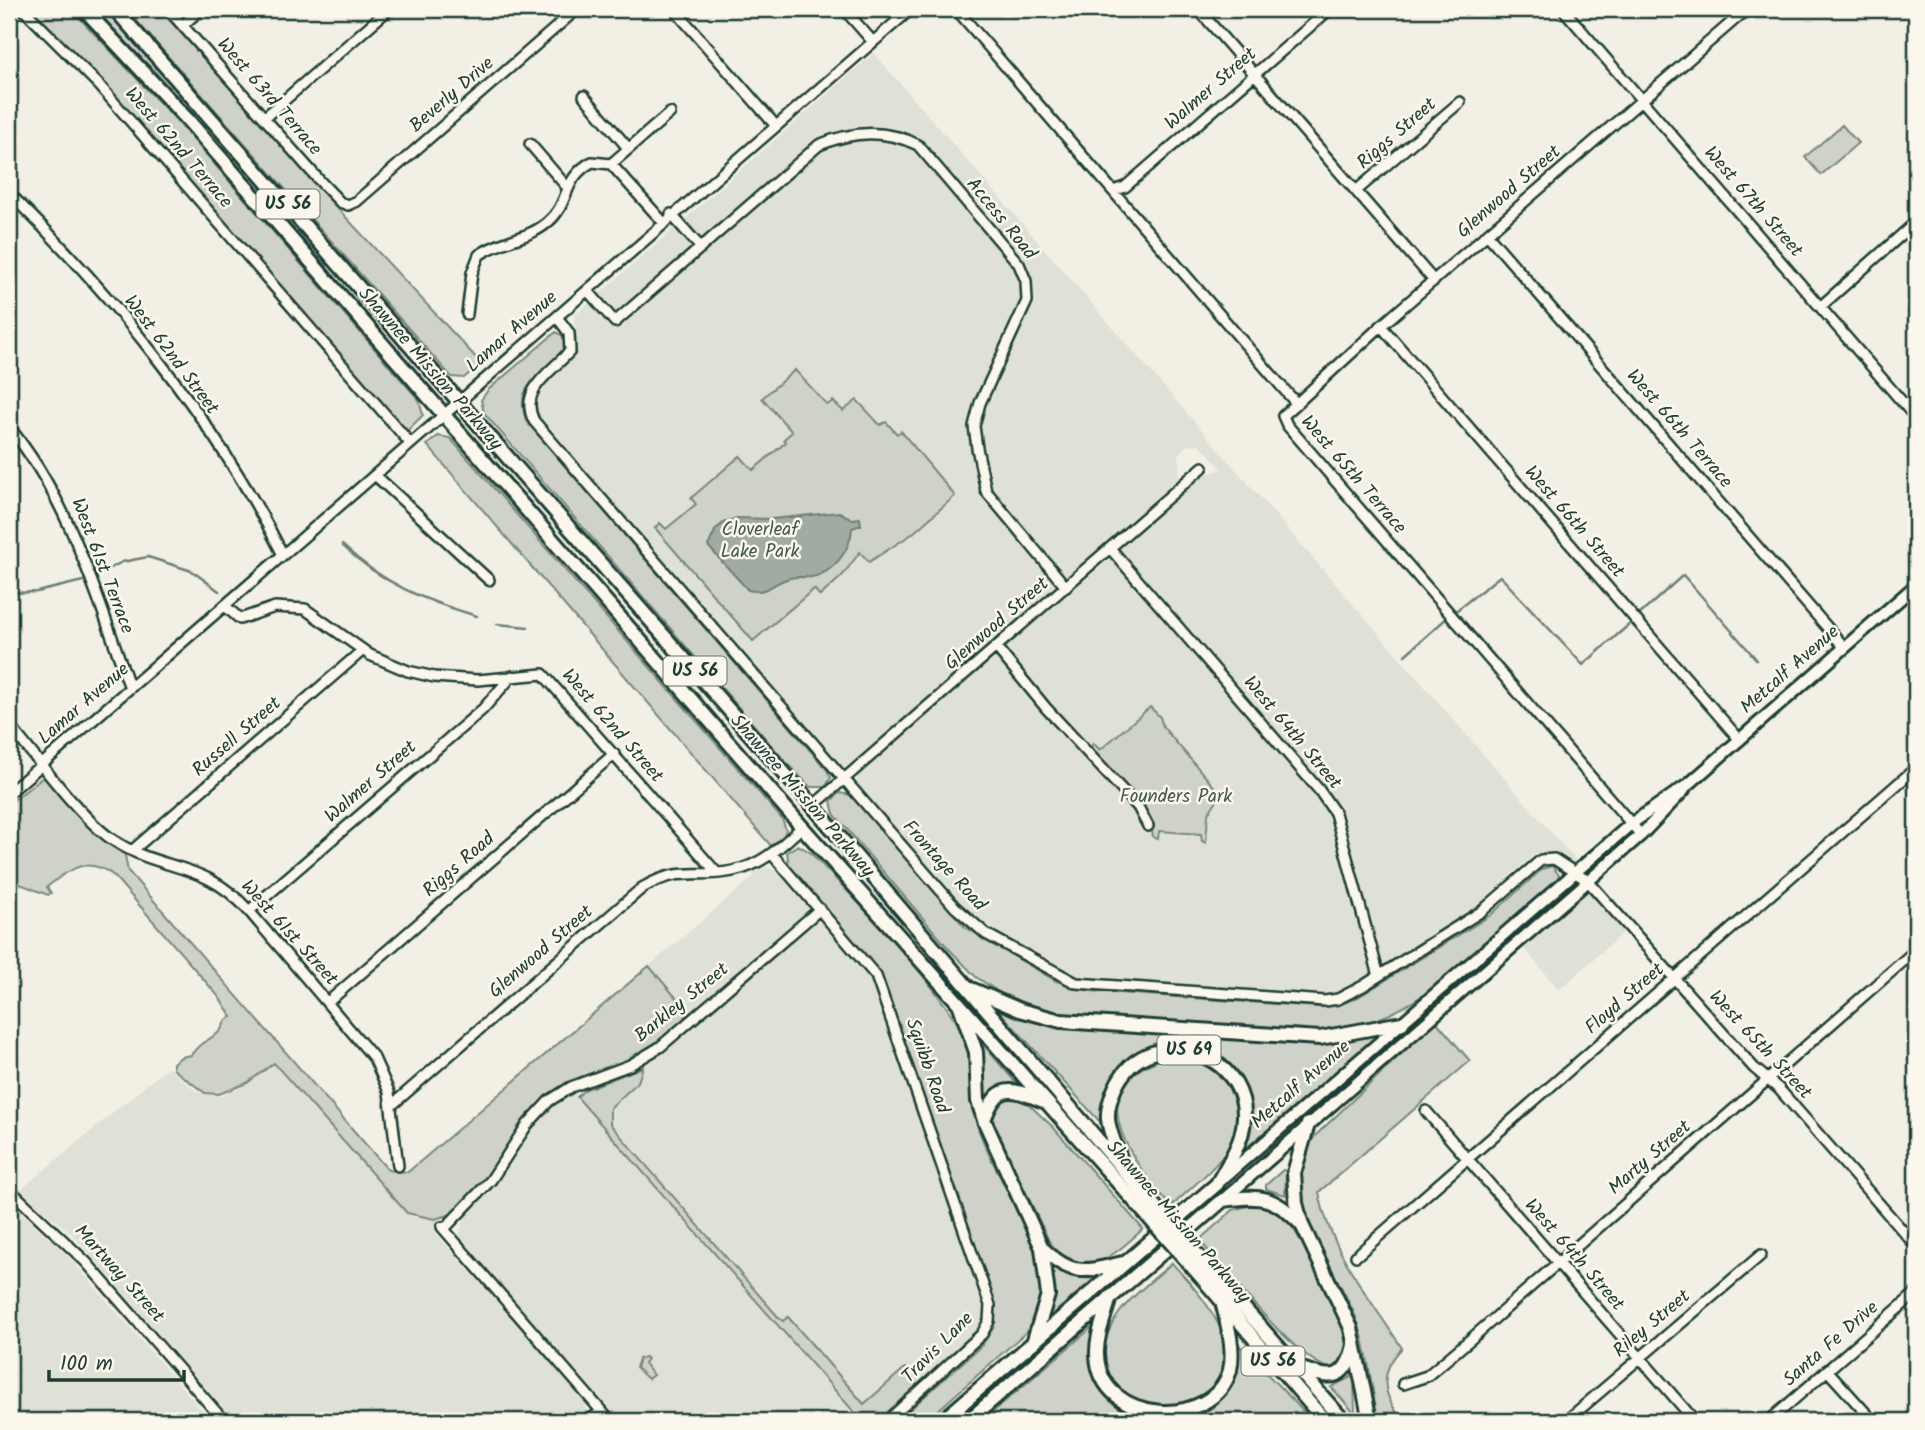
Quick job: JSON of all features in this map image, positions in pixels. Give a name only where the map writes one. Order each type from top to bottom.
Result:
[{"type":"highway","name":"Shawnee Mission Parkway","points":[[83,9],[180,110],[802,827],[1050,1104],[1344,1421]]},
{"type":"highway","name":"Shawnee Mission Parkway","points":[[115,9],[813,806],[1125,1171],[1134,1192]]},
{"type":"highway","points":[[780,802],[803,808],[813,806]]},
{"type":"highway","points":[[802,827],[836,833]]},
{"type":"highway","points":[[968,988],[1020,1010],[1061,1021],[1320,1038],[1402,1023]]},
{"type":"highway","points":[[957,998],[976,1052],[977,1092],[984,1120],[993,1146],[1042,1248],[1048,1295],[1033,1343]]},
{"type":"highway","name":"US 69","points":[[1125,1171],[1108,1120],[1109,1105],[1119,1080],[1133,1064],[1152,1054],[1185,1050],[1217,1062],[1232,1078],[1241,1095],[1244,1115],[1241,1136],[1217,1184]]},
{"type":"highway","points":[[984,1120],[990,1103],[1003,1091],[1017,1090],[1050,1104]]},
{"type":"highway","points":[[1308,1124],[1293,1183],[1302,1225],[1342,1306],[1355,1344],[1370,1421]]},
{"type":"highway","name":"Metcalf Avenue","points":[[942,1421],[1217,1184]]},
{"type":"highway","points":[[1223,1200],[1254,1196],[1268,1199],[1288,1211],[1302,1225]]},
{"type":"highway","name":"Metcalf Avenue","points":[[968,1421],[1223,1200]]},
{"type":"highway","points":[[1042,1248],[1063,1266],[1079,1271],[1126,1262]]},
{"type":"highway","name":"Shawnee Mission Parkway","points":[[1207,1275],[1222,1301],[1325,1421]]},
{"type":"highway","points":[[1110,1297],[1098,1345],[1102,1378],[1114,1395],[1130,1408],[1166,1418],[1201,1408],[1225,1384],[1231,1346],[1222,1301]]},
{"type":"highway","points":[[1295,1367],[1321,1376],[1338,1375],[1350,1363],[1355,1344]]},
{"type":"main road","name":"Metcalf Avenue","points":[[1217,1184],[1632,823],[1689,783],[1916,585]]},
{"type":"main road","name":"Metcalf Avenue","points":[[1223,1200],[1641,835],[1667,810],[1689,783]]},
{"type":"street","name":"West 62nd Terrace","points":[[23,9],[122,111],[410,443]]},
{"type":"street","name":"West 63rd Terrace","points":[[168,9],[318,180],[340,202],[348,205]]},
{"type":"street","points":[[183,25],[201,9]]},
{"type":"street","points":[[264,118],[389,9]]},
{"type":"street","name":"Beverly Drive","points":[[348,205],[357,201],[577,9]]},
{"type":"street","points":[[674,9],[776,125]]},
{"type":"street","points":[[844,9],[873,42]]},
{"type":"street","name":"Lamar Avenue","points":[[9,793],[588,291],[671,214],[911,9]]},
{"type":"street","name":"West 65th Terrace","points":[[956,9],[1295,402],[1283,416],[1287,425],[1641,835]]},
{"type":"street","points":[[1198,9],[1434,281]]},
{"type":"street","name":"Walmer Street","points":[[1113,191],[1125,187],[1330,9]]},
{"type":"street","name":"West 67th Street","points":[[1563,9],[1916,418]]},
{"type":"street","name":"Glenwood Street","points":[[1295,402],[1747,9]]},
{"type":"street","points":[[584,96],[628,148]]},
{"type":"street","name":"Riggs Street","points":[[1356,191],[1460,102]]},
{"type":"street","points":[[611,164],[670,113]]},
{"type":"street","name":"Access Road","points":[[588,291],[615,322],[819,145],[837,137],[877,132],[899,136],[918,145],[1019,264],[1026,281],[1027,302],[980,403],[974,426],[986,491],[1066,587]]},
{"type":"street","points":[[530,144],[567,187]]},
{"type":"street","points":[[467,314],[471,273],[479,255],[549,222],[558,212],[567,187],[582,168],[592,162],[611,164],[663,222]]},
{"type":"street","name":"West 62nd Street","points":[[9,193],[72,259],[171,379],[227,461],[283,555]]},
{"type":"street","points":[[671,214],[701,248]]},
{"type":"street","points":[[1820,307],[1916,222]]},
{"type":"street","name":"West 66th Terrace","points":[[1487,234],[1845,648]]},
{"type":"street","name":"Frontage Road","points":[[557,317],[569,333],[570,351],[532,391],[529,404],[534,421],[966,920],[1031,961],[1076,983],[1325,1001],[1338,999],[1482,911],[1541,860],[1554,859],[1575,872]]},
{"type":"street","name":"West 66th Street","points":[[1381,326],[1740,740]]},
{"type":"street","name":"West 61st Terrace","points":[[9,427],[36,464],[63,510],[130,688]]},
{"type":"street","name":"Glenwood Street","points":[[813,806],[1203,467]]},
{"type":"street","points":[[375,475],[489,580]]},
{"type":"street","name":"West 64th Street","points":[[1110,548],[1330,805],[1338,824],[1379,976]]},
{"type":"street","name":"West 62nd Street","points":[[225,606],[240,620],[279,606],[305,609],[363,650],[396,666],[435,677],[478,680],[535,673],[545,676],[716,872]]},
{"type":"street","points":[[996,647],[1046,708],[1138,807],[1148,826]]},
{"type":"street","name":"Russell Street","points":[[133,850],[363,650]]},
{"type":"street","name":"Walmer Street","points":[[249,911],[483,709],[512,676]]},
{"type":"street","name":"West 61st Street","points":[[9,725],[94,824],[112,840],[206,875],[230,891],[249,911],[374,1058],[392,1105],[398,1166]]},
{"type":"street","name":"Riggs Road","points":[[328,1002],[614,754]]},
{"type":"street","name":"Floyd Street","points":[[1356,1256],[1916,768]]},
{"type":"street","name":"Glenwood Street","points":[[392,1105],[642,888],[667,874],[737,870],[772,854],[802,827]]},
{"type":"street","points":[[772,854],[820,909]]},
{"type":"street","name":"West 65th Street","points":[[1575,872],[1588,881],[1767,1080],[1779,1088],[1916,1246]]},
{"type":"street","name":"Barkley Street","points":[[601,1411],[443,1227],[491,1180],[527,1125],[549,1101],[571,1087],[630,1065],[660,1047],[820,909]]},
{"type":"street","name":"Squibb Road","points":[[820,909],[878,980],[971,1251]]},
{"type":"street","name":"Marty Street","points":[[1403,1384],[1427,1376],[1916,950]]},
{"type":"street","name":"West 64th Street","points":[[1426,1111],[1695,1421]]},
{"type":"street","name":"Martway Street","points":[[9,1189],[86,1262],[224,1421]]},
{"type":"street","name":"Travis Lane","points":[[887,1421],[988,1326],[990,1305],[971,1251]]},
{"type":"street","name":"Riley Street","points":[[1566,1421],[1761,1255]]},
{"type":"street","name":"Santa Fe Drive","points":[[1769,1421],[1916,1293]]},
{"type":"street","points":[[1827,1370],[1873,1421]]},
{"type":"street","points":[[589,1421],[601,1411],[610,1421]]},
{"type":"shaded area","points":[[874,53],[1577,862],[1575,864],[1559,853],[1535,854],[1463,918],[1346,991],[1332,995],[1074,977],[1024,953],[982,926],[960,906],[859,789],[857,778],[861,771],[1204,475],[1222,469],[1203,448],[1199,444],[1186,446],[1179,455],[1179,477],[1171,488],[855,762],[845,767],[837,765],[541,423],[533,404],[537,391],[576,353],[574,316]]},
{"type":"shaded area","points":[[839,512],[852,519],[860,518],[861,525],[852,528],[845,552],[834,565],[820,575],[790,578],[760,591],[748,590],[708,546],[716,529],[737,518],[772,519]]},
{"type":"shaded area","points":[[765,867],[778,871],[808,905],[808,912],[691,1015],[649,966],[754,876],[753,873]]},
{"type":"shaded area","points":[[1587,892],[1595,894],[1626,930],[1559,990],[1522,946]]},
{"type":"shaded area","points":[[821,921],[868,976],[878,994],[985,1312],[979,1331],[915,1389],[905,1368],[864,1404],[789,1318],[783,1322],[779,1318],[608,1120],[610,1108],[638,1082],[643,1067],[667,1050],[814,923]]},
{"type":"shaded area","points":[[275,1064],[407,1213],[440,1219],[436,1233],[584,1401],[588,1412],[582,1421],[234,1421],[70,1232],[19,1191],[168,1067],[197,1092],[221,1096],[246,1085]]},
{"type":"shaded area","points":[[574,1093],[862,1421],[618,1421],[466,1247],[459,1235],[464,1216],[505,1173],[538,1121],[556,1103]]},
{"type":"shaded area","points":[[9,1201],[68,1256],[211,1421],[9,1421]]},
{"type":"green space","points":[[28,9],[71,9],[177,121],[419,400],[423,415],[407,431],[105,86]]},
{"type":"green space","points":[[94,9],[105,9],[330,263],[327,266],[156,73]]},
{"type":"green space","points":[[126,9],[160,9],[304,172],[481,363],[464,378],[452,377]]},
{"type":"green space","points":[[1842,125],[1858,143],[1821,175],[1805,157]]},
{"type":"green space","points":[[556,332],[566,338],[564,349],[558,359],[531,383],[525,393],[523,406],[527,422],[827,770],[831,778],[825,787],[810,787],[785,761],[484,413],[481,400],[488,390]]},
{"type":"green space","name":"Cloverleaf Lake Park","points":[[795,370],[827,405],[833,401],[843,411],[857,400],[880,425],[886,422],[897,434],[901,431],[955,496],[912,534],[869,562],[860,552],[842,576],[820,596],[814,589],[753,641],[655,528],[660,523],[666,529],[696,504],[691,498],[740,456],[753,470],[786,442],[784,439],[792,432],[762,398]]},
{"type":"green space","points":[[438,436],[450,438],[782,819],[786,830],[783,838],[771,846],[427,445]]},
{"type":"green space","name":"Founders Park","points":[[1150,707],[1160,717],[1163,727],[1216,789],[1217,800],[1208,814],[1206,843],[1202,841],[1201,834],[1159,831],[1158,839],[1153,837],[1151,823],[1091,748],[1093,743],[1100,750]]},
{"type":"green space","points":[[43,777],[50,780],[92,830],[125,855],[128,871],[388,1170],[408,1172],[649,966],[691,1015],[638,1057],[544,1101],[523,1124],[493,1171],[452,1214],[435,1219],[407,1213],[274,1063],[247,1083],[219,1094],[205,1093],[173,1069],[173,1063],[181,1057],[191,1055],[218,1033],[232,1017],[219,997],[114,876],[96,866],[79,867],[47,887],[51,893],[48,895],[20,884],[9,875],[9,804]]},
{"type":"green space","points":[[839,793],[851,795],[965,927],[1056,981],[1090,991],[1318,1007],[1339,1005],[1358,997],[1491,915],[1542,869],[1552,866],[1559,875],[1554,884],[1453,973],[1411,1003],[1365,1023],[1322,1032],[1063,1015],[1011,1000],[976,977],[834,814],[831,801]]},
{"type":"green space","points":[[798,845],[810,852],[889,936],[926,980],[959,1026],[969,1050],[977,1125],[1028,1232],[1042,1275],[1041,1303],[1026,1332],[926,1421],[897,1421],[982,1345],[994,1327],[995,1305],[884,983],[867,956],[789,866],[787,852]]},
{"type":"green space","points":[[1001,1009],[1030,1021],[1058,1027],[1311,1045],[1343,1042],[1383,1032],[1247,1147],[1251,1119],[1247,1093],[1230,1066],[1215,1055],[1199,1048],[1163,1046],[1130,1060],[1110,1084],[1101,1123],[1002,1014]]},
{"type":"green space","points":[[1436,1021],[1470,1061],[1319,1192],[1324,1213],[1341,1254],[1402,1348],[1389,1366],[1386,1384],[1391,1402],[1403,1421],[1379,1421],[1361,1332],[1304,1211],[1300,1186],[1303,1161],[1315,1136]]},
{"type":"green space","points":[[980,1041],[1017,1084],[1001,1087],[985,1101],[982,1100]]},
{"type":"green space","points":[[1173,1056],[1202,1064],[1226,1083],[1234,1095],[1239,1123],[1234,1139],[1221,1158],[1171,1207],[1139,1166],[1126,1144],[1119,1122],[1118,1102],[1125,1083],[1143,1068]]},
{"type":"green space","points":[[643,1067],[638,1082],[610,1108],[610,1124],[779,1318],[783,1321],[788,1317],[864,1404],[905,1368],[916,1383],[915,1389],[879,1421],[862,1421],[577,1097],[584,1090]]},
{"type":"green space","points":[[1007,1096],[1024,1100],[1053,1127],[1143,1229],[1122,1248],[1098,1262],[1086,1265],[1074,1264],[1062,1258],[1051,1245],[993,1124],[995,1105]]},
{"type":"green space","points":[[1283,1170],[1286,1171],[1285,1195],[1266,1189],[1266,1185]]},
{"type":"green space","points":[[1258,1203],[1277,1211],[1291,1225],[1323,1280],[1345,1339],[1345,1358],[1333,1369],[1301,1351],[1283,1334],[1199,1240],[1233,1210]]},
{"type":"green space","points":[[1139,1259],[1142,1263],[959,1421],[950,1421]]},
{"type":"green space","points":[[1172,1263],[1195,1289],[1216,1320],[1226,1353],[1224,1370],[1216,1387],[1185,1409],[1136,1404],[1127,1398],[1109,1377],[1104,1350],[1107,1335],[1124,1308]]},
{"type":"green space","points":[[1052,1266],[1073,1277],[1094,1279],[1046,1320],[1054,1294]]},
{"type":"green space","points":[[1096,1324],[1092,1355],[1100,1383],[1117,1406],[1145,1421],[982,1421]]},
{"type":"green space","points":[[1238,1344],[1313,1421],[1189,1421],[1212,1408],[1229,1388]]},
{"type":"green space","points":[[639,1359],[647,1359],[644,1363],[653,1375],[648,1379],[636,1368]]},
{"type":"green space","points":[[1354,1377],[1355,1414],[1331,1387]]},
{"type":"waterway","points":[[342,545],[357,559],[405,589],[439,604],[477,616]]},
{"type":"waterway","points":[[96,576],[122,562],[148,557],[192,571],[219,591]]},
{"type":"waterway","points":[[1637,617],[1683,575],[1757,660]]},
{"type":"waterway","points":[[1453,613],[1500,576],[1583,665],[1632,622]]},
{"type":"waterway","points":[[9,593],[37,592],[83,581]]},
{"type":"waterway","points":[[1405,655],[1448,617]]},
{"type":"waterway","points":[[497,624],[528,627]]}]
